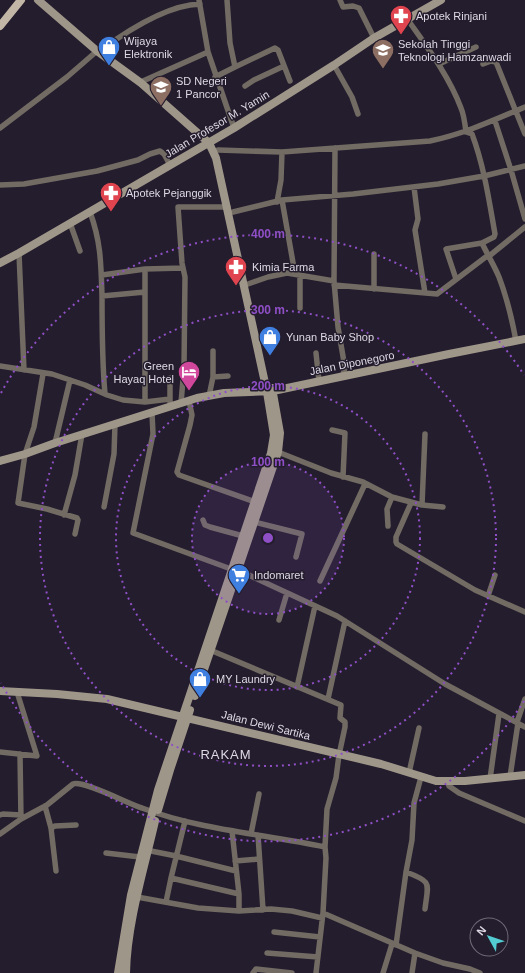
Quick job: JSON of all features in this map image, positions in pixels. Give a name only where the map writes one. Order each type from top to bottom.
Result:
[{"type":"main road","points":[[0,26],[21,0]]},
{"type":"main road","points":[[38,0],[99,50],[143,81],[218,150],[280,433],[278,452],[242,536],[234,570],[210,646],[184,718],[170,770],[154,813],[143,852],[126,943],[126,973]]},
{"type":"main road","points":[[44,0],[99,50]]},
{"type":"main road","name":"Jalan Profesor M. Yamin","points":[[0,263],[211,142],[334,65],[374,38],[441,0]]},
{"type":"main road","points":[[117,62],[211,142],[230,209],[248,284],[270,391],[274,442],[257,503],[254,522],[234,570]]},
{"type":"main road","name":"Jalan Diponegoro","points":[[0,461],[152,413],[166,407],[209,396],[224,393],[270,391],[525,339]]},
{"type":"main road","name":"Jalan Dewi Sartika","points":[[0,691],[107,699],[381,764],[421,777],[448,782],[525,776]]},
{"type":"main road","points":[[118,973],[137,897],[143,852]]},
{"type":"street","points":[[227,0],[230,42],[235,67]]},
{"type":"street","points":[[340,0],[343,7],[353,6],[359,8],[374,38]]},
{"type":"street","points":[[0,128],[99,50],[132,29],[172,10],[199,2],[208,52],[215,77],[234,128]]},
{"type":"street","points":[[408,20],[439,64],[462,109],[466,132]]},
{"type":"street","points":[[439,64],[476,47]]},
{"type":"street","points":[[215,77],[275,48],[278,50],[290,81]]},
{"type":"street","points":[[143,81],[208,52]]},
{"type":"street","points":[[483,64],[491,61],[496,62],[525,134]]},
{"type":"street","points":[[334,65],[352,97],[358,114]]},
{"type":"street","points":[[246,86],[254,80],[284,66]]},
{"type":"street","points":[[218,150],[282,152],[430,141],[449,138],[466,132],[525,107]]},
{"type":"street","points":[[495,121],[525,219]]},
{"type":"street","points":[[456,279],[446,250],[482,243],[495,235],[484,176],[472,134],[466,132]]},
{"type":"street","points":[[336,148],[334,283],[341,348],[345,368],[342,377]]},
{"type":"street","points":[[0,185],[24,184],[90,173],[138,160],[150,154],[160,152],[164,154],[170,165]]},
{"type":"street","points":[[282,152],[280,201],[298,274],[300,308]]},
{"type":"street","points":[[257,503],[178,474],[192,415],[185,402],[184,368],[186,277],[183,268],[178,207],[230,209],[280,201],[414,187],[484,176],[525,166]]},
{"type":"street","points":[[414,187],[418,219],[415,230],[425,293]]},
{"type":"street","points":[[90,212],[99,240],[102,275],[103,369],[105,394]]},
{"type":"street","points":[[70,223],[80,251]]},
{"type":"street","points":[[248,284],[281,274],[298,274],[334,283],[374,289],[437,294],[525,227]]},
{"type":"street","points":[[482,243],[498,275],[506,297],[516,341]]},
{"type":"street","points":[[19,253],[24,370]]},
{"type":"street","points":[[374,254],[374,289]]},
{"type":"street","points":[[102,275],[145,269],[183,268]]},
{"type":"street","points":[[145,269],[145,402]]},
{"type":"street","points":[[102,296],[144,292]]},
{"type":"street","points":[[209,396],[214,377],[213,351]]},
{"type":"street","points":[[316,353],[319,381]]},
{"type":"street","points":[[0,366],[43,374],[52,374],[123,400],[145,402],[170,399]]},
{"type":"street","points":[[43,374],[34,427],[25,454],[18,503],[47,509],[78,519],[75,534]]},
{"type":"street","points":[[214,377],[228,376]]},
{"type":"street","points":[[166,407],[170,402],[170,378]]},
{"type":"street","points":[[55,443],[70,380]]},
{"type":"street","points":[[152,413],[154,434],[133,533],[234,570],[315,606],[345,621],[421,670],[525,727]]},
{"type":"street","points":[[104,507],[114,454],[115,424]]},
{"type":"street","points":[[332,430],[345,433],[343,477]]},
{"type":"street","points":[[64,515],[75,476],[82,434]]},
{"type":"street","points":[[422,505],[424,434]]},
{"type":"street","points":[[278,452],[365,484],[392,497],[422,505],[443,507]]},
{"type":"street","points":[[320,581],[365,484]]},
{"type":"street","points":[[388,526],[387,509],[392,497]]},
{"type":"street","points":[[412,503],[396,537],[396,543],[454,579],[525,612]]},
{"type":"street","points":[[203,520],[205,525],[242,536]]},
{"type":"street","points":[[254,522],[302,534],[296,557]]},
{"type":"street","points":[[488,596],[495,575]]},
{"type":"street","points":[[279,620],[287,593]]},
{"type":"street","points":[[296,687],[315,606]]},
{"type":"street","points":[[328,699],[345,621]]},
{"type":"street","points":[[210,646],[296,687],[341,705],[340,718],[346,723],[336,778],[327,809],[325,847],[326,858],[316,973]]},
{"type":"street","points":[[0,752],[37,756],[17,692]]},
{"type":"street","points":[[510,777],[517,723],[525,699]]},
{"type":"street","points":[[490,779],[499,714]]},
{"type":"street","points":[[409,773],[419,728]]},
{"type":"street","points":[[20,754],[21,817]]},
{"type":"street","points":[[383,973],[394,944],[412,840],[414,803],[421,777]]},
{"type":"street","points":[[448,782],[449,786],[454,790],[525,821]]},
{"type":"street","points":[[0,834],[21,817],[45,806],[73,784],[77,783],[92,787],[154,813],[185,821],[232,831],[325,847]]},
{"type":"street","points":[[259,794],[254,834],[263,910]]},
{"type":"street","points":[[45,806],[51,828],[56,871]]},
{"type":"street","points":[[0,815],[3,814],[21,817]]},
{"type":"street","points":[[166,902],[170,878],[185,821]]},
{"type":"street","points":[[51,828],[55,826],[76,825]]},
{"type":"street","points":[[232,831],[239,894],[239,911]]},
{"type":"street","points":[[106,852],[143,852],[176,856],[236,871]]},
{"type":"street","points":[[235,861],[258,859]]},
{"type":"street","points":[[406,872],[418,876],[427,882],[428,886],[425,910]]},
{"type":"street","points":[[170,878],[239,894]]},
{"type":"street","points":[[137,897],[198,908],[239,911],[292,911],[322,915],[415,953],[443,963],[470,969],[480,973]]},
{"type":"street","points":[[274,932],[320,937]]},
{"type":"street","points":[[267,953],[318,957]]},
{"type":"street","points":[[412,973],[415,953]]},
{"type":"street","points":[[252,973],[256,969],[292,973]]},
{"type":"place","name":"Apotek Rinjani","points":[[401,36]]},
{"type":"place","name":"Wijaya Elektronik","points":[[109,66]]},
{"type":"place","name":"Sekolah Tinggi Teknologi Hamzanwadi","points":[[383,70]]},
{"type":"place","name":"SD Negeri 1 Pancor","points":[[161,106]]},
{"type":"place","name":"Apotek Pejanggik","points":[[111,212]]},
{"type":"place","name":"Kimia Farma","points":[[236,286]]},
{"type":"place","name":"Yunan Baby Shop","points":[[270,356]]},
{"type":"place","name":"Green Hayaq Hotel","points":[[189,392]]},
{"type":"place","name":"Indomaret","points":[[239,594]]},
{"type":"place","name":"MY Laundry","points":[[200,698]]},
{"type":"district","name":"RAKAM","points":[[226,754]]}]
